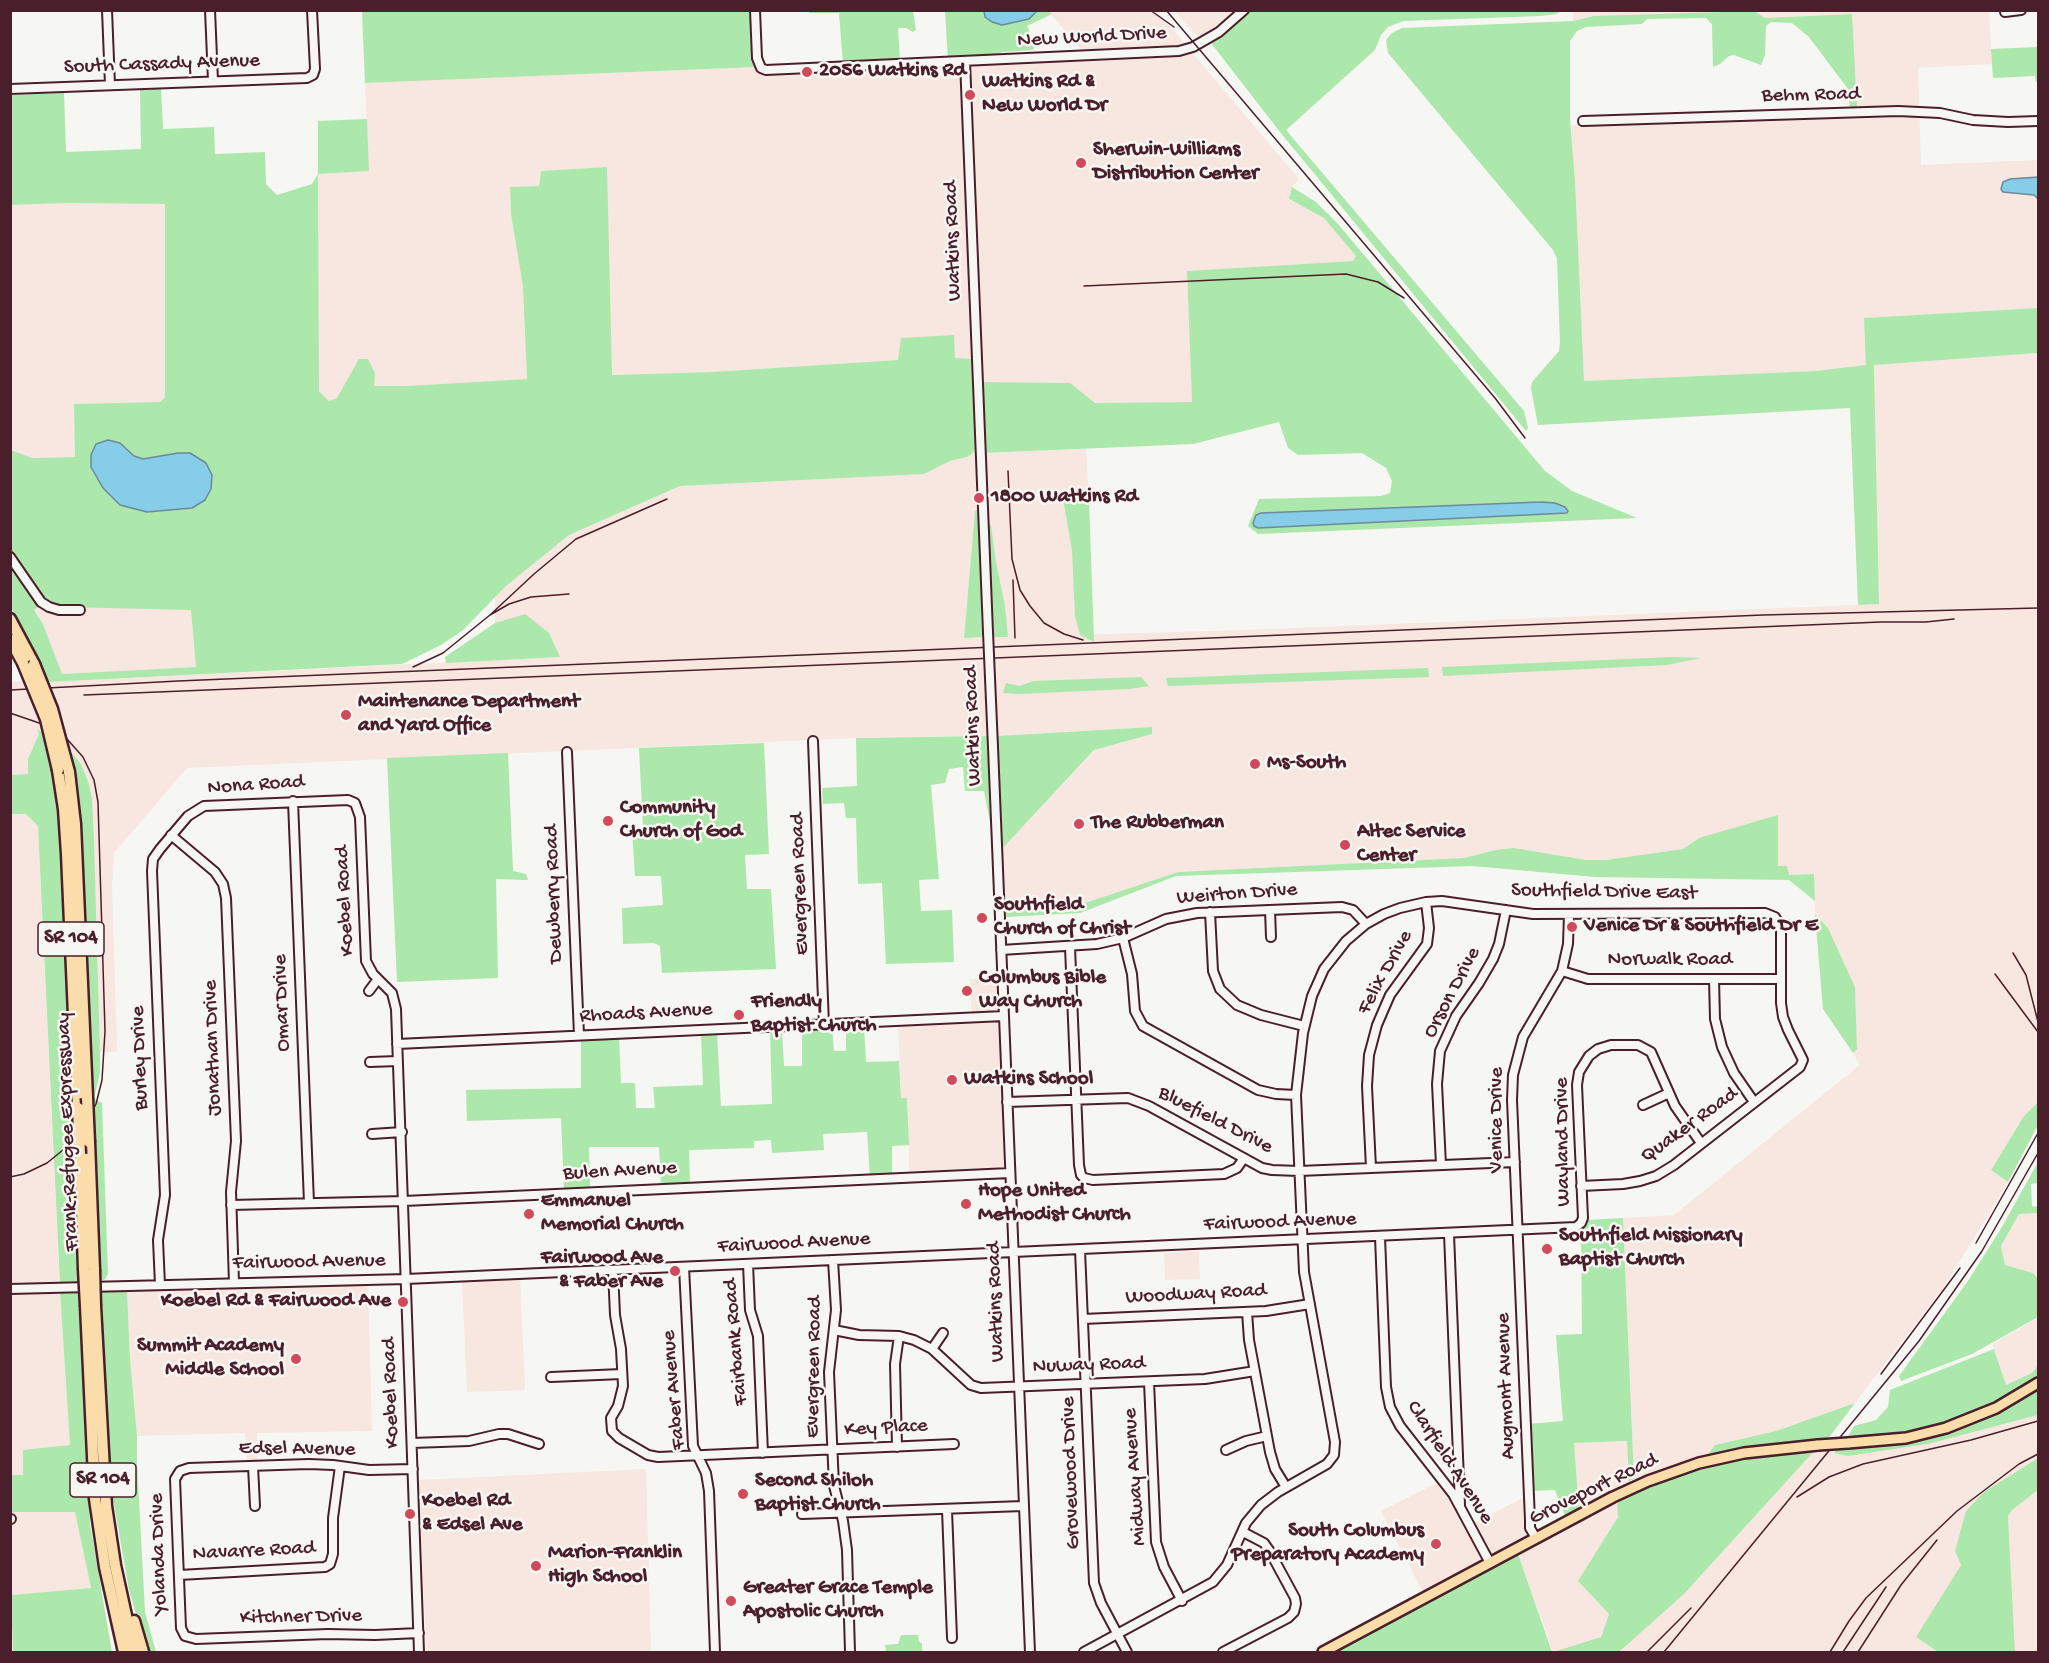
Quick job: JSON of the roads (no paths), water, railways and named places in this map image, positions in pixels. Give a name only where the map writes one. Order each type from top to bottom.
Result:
[{"type":"highway","name":"Frank-Refugee Expressway","points":[[10,619],[28,663],[64,771],[75,824],[89,1142],[89,1269]]},
{"type":"highway","name":"Frank-Refugee Expressway","points":[[10,639],[28,663]]},
{"type":"highway","name":"Frank-Refugee Expressway","points":[[64,771],[80,1154],[91,1306],[93,1471],[124,1653]]},
{"type":"highway","name":"Frank-Refugee Expressway","points":[[110,1566],[134,1653]]},
{"type":"highway","points":[[110,1566],[116,1653]]},
{"type":"highway","points":[[110,1566],[143,1653]]},
{"type":"main road","name":"Groveport Road","points":[[1323,1653],[1614,1497],[1678,1470],[1744,1453],[1906,1438],[1946,1428],[1988,1412],[2038,1383]]},
{"type":"street","points":[[107,10],[110,85]]},
{"type":"street","points":[[210,10],[213,81]]},
{"type":"street","name":"South Cassady Avenue","points":[[10,89],[307,78],[313,75],[312,10]]},
{"type":"street","points":[[754,10],[757,58],[761,68],[766,70],[931,61],[965,62]]},
{"type":"street","name":"New World Drive","points":[[965,62],[1179,51],[1193,47],[1219,32],[1244,10]]},
{"type":"street","points":[[2005,12],[2021,10]]},
{"type":"street","name":"Watkins Road","points":[[965,62],[1030,1653]]},
{"type":"street","name":"Behm Road","points":[[1583,121],[1898,111],[1940,113],[1973,120],[2038,121]]},
{"type":"street","points":[[10,557],[40,602],[59,610],[80,610]]},
{"type":"street","name":"Evergreen Road","points":[[813,741],[824,1025]]},
{"type":"street","name":"Dewberry Road","points":[[567,752],[579,1035]]},
{"type":"street","name":"Nona Road","points":[[171,835],[192,812],[204,806],[341,799],[355,803]]},
{"type":"street","name":"Omar Drive","points":[[293,801],[309,1203]]},
{"type":"street","name":"Koebel Road","points":[[355,803],[360,817],[365,953],[369,969],[392,993],[395,1001],[402,1132],[419,1653]]},
{"type":"street","name":"Jonathan Drive","points":[[171,835],[215,872],[224,884],[226,898],[236,1141],[231,1205],[234,1283]]},
{"type":"street","name":"Burley Drive","points":[[160,1285],[158,1240],[165,1195],[152,871],[156,854],[171,835]]},
{"type":"street","name":"Southfield Drive East","points":[[1286,1487],[1327,1464],[1334,1455],[1335,1442],[1304,1272],[1296,1095],[1304,1026],[1312,996],[1324,969],[1339,949],[1366,924],[1400,908],[1426,902],[1455,901],[1533,914],[1765,913],[1775,916],[1780,927],[1780,979]]},
{"type":"street","name":"Felix Drive","points":[[1371,1168],[1367,1086],[1369,1055],[1377,1025],[1390,995],[1427,944],[1429,928],[1426,902]]},
{"type":"street","name":"Weirton Drive","points":[[1001,950],[1097,944],[1122,938],[1173,917],[1210,912],[1342,907],[1353,910],[1366,924]]},
{"type":"street","points":[[1270,910],[1271,937]]},
{"type":"street","name":"Orson Drive","points":[[1441,1165],[1437,1084],[1440,1051],[1456,1016],[1493,959],[1499,944],[1506,910]]},
{"type":"street","points":[[1210,912],[1214,970],[1220,989],[1237,1005],[1304,1026]]},
{"type":"street","name":"Venice Drive","points":[[1517,1231],[1512,1100],[1515,1062],[1523,1037],[1562,971],[1568,945],[1569,914]]},
{"type":"street","points":[[1122,938],[1132,974],[1135,1011],[1143,1026],[1258,1090],[1296,1095]]},
{"type":"street","points":[[1070,947],[1078,1165],[1084,1178],[1093,1180],[1224,1174],[1237,1168],[1244,1158]]},
{"type":"street","name":"Norwalk Road","points":[[1562,971],[1588,979],[1780,979]]},
{"type":"street","points":[[369,991],[378,979]]},
{"type":"street","points":[[1714,979],[1715,1019],[1722,1047],[1734,1073],[1754,1102]]},
{"type":"street","name":"Quaker Road","points":[[1581,1186],[1623,1184],[1647,1179],[1665,1170],[1800,1067],[1803,1060],[1783,1017],[1780,979]]},
{"type":"street","name":"Rhoads Avenue","points":[[397,1044],[1004,1016]]},
{"type":"street","name":"Wayland Drive","points":[[1579,1226],[1583,1218],[1577,1085],[1582,1064],[1593,1052],[1603,1047],[1638,1045],[1651,1052],[1669,1093]]},
{"type":"street","points":[[370,1062],[398,1061]]},
{"type":"street","points":[[1643,1105],[1669,1093],[1682,1118],[1701,1143]]},
{"type":"street","name":"Bluefield Drive","points":[[1007,1102],[1121,1098],[1139,1102],[1267,1170],[1299,1171],[1515,1162]]},
{"type":"street","points":[[372,1134],[402,1132]]},
{"type":"street","name":"Bulen Avenue","points":[[231,1205],[404,1201],[1010,1173]]},
{"type":"street","name":"Fairwood Avenue","points":[[10,1289],[406,1279],[1517,1231],[1579,1226]]},
{"type":"street","name":"Augmont Avenue","points":[[1517,1231],[1530,1528],[1536,1538]]},
{"type":"street","points":[[1449,1234],[1460,1507]]},
{"type":"street","name":"Clarfield Avenue","points":[[1380,1237],[1386,1387],[1390,1407],[1400,1426],[1441,1478],[1460,1507],[1490,1563]]},
{"type":"street","name":"Grovewood Drive","points":[[1080,1250],[1094,1583],[1101,1603],[1127,1653]]},
{"type":"street","name":"Evergreen Road","points":[[833,1260],[836,1310],[830,1347],[829,1372],[832,1450],[834,1486],[847,1550],[850,1653]]},
{"type":"street","name":"Fairbank Road","points":[[748,1264],[750,1310],[758,1336],[764,1453]]},
{"type":"street","name":"Faber Avenue","points":[[684,1267],[693,1446],[706,1473],[709,1487],[715,1653]]},
{"type":"street","points":[[551,1377],[622,1374],[621,1349],[615,1315],[613,1270]]},
{"type":"street","name":"Woodway Road","points":[[1083,1319],[1247,1312],[1310,1304]]},
{"type":"street","points":[[1084,1653],[1207,1587],[1227,1565],[1246,1523],[1261,1505],[1286,1487],[1272,1460],[1249,1340],[1247,1312]]},
{"type":"street","name":"Nuway Road","points":[[834,1330],[859,1335],[899,1336],[914,1340],[932,1349],[976,1388],[1216,1378],[1255,1371]]},
{"type":"street","points":[[932,1349],[943,1334]]},
{"type":"street","points":[[897,1447],[895,1364],[899,1336]]},
{"type":"street","name":"Key Place","points":[[622,1374],[621,1397],[611,1418],[612,1431],[619,1438],[653,1457],[954,1444]]},
{"type":"street","name":"Midway Avenue","points":[[1149,1382],[1156,1542],[1164,1567],[1182,1601]]},
{"type":"street","points":[[412,1443],[469,1440],[508,1434],[539,1444]]},
{"type":"street","points":[[1226,1449],[1267,1436]]},
{"type":"street","name":"Edsel Avenue","points":[[180,1471],[189,1468],[309,1464],[369,1470],[413,1469]]},
{"type":"street","points":[[253,1466],[255,1506]]},
{"type":"street","name":"Navarre Road","points":[[179,1575],[320,1568],[330,1564],[333,1554],[333,1518],[340,1466]]},
{"type":"street","name":"Yolanda Drive","points":[[180,1471],[176,1479],[181,1628],[185,1636]]},
{"type":"street","points":[[802,1514],[1023,1506]]},
{"type":"street","points":[[947,1510],[952,1638]]},
{"type":"street","points":[[1223,1653],[1288,1618],[1294,1612],[1296,1604],[1295,1598],[1264,1543],[1243,1532]]},
{"type":"street","name":"Kitchner Drive","points":[[185,1636],[196,1640],[327,1634],[419,1633]]},
{"type":"water","points":[[984,10],[1037,11],[1029,19],[1002,25],[985,17]]},
{"type":"water","points":[[2038,177],[2038,199],[2034,195],[2003,192],[2001,189],[2003,182],[2010,179]]},
{"type":"water","points":[[108,440],[120,443],[134,456],[143,459],[190,453],[206,463],[212,475],[211,489],[205,500],[192,508],[147,512],[120,505],[103,488],[91,467],[91,455],[96,444]]},
{"type":"water","points":[[1555,503],[1565,507],[1568,511],[1567,513],[1258,528],[1253,523],[1256,515],[1261,513]]},
{"type":"railway","points":[[1150,10],[1174,27]]},
{"type":"railway","points":[[1166,10],[1495,398],[1525,438]]},
{"type":"railway","points":[[1084,286],[1346,274],[1378,282],[1404,298]]},
{"type":"railway","points":[[1008,471],[1012,559],[1020,590],[1044,623],[1064,634],[1083,640]]},
{"type":"railway","points":[[490,615],[576,539],[667,499]]},
{"type":"railway","points":[[1013,580],[1015,638]]},
{"type":"railway","points":[[413,667],[443,653],[490,615],[509,604],[531,597],[569,594]]},
{"type":"railway","points":[[10,690],[178,681],[1763,615],[2038,608]]},
{"type":"railway","points":[[84,695],[1926,622],[1954,619]]},
{"type":"railway","points":[[10,713],[45,725],[67,739],[83,757],[94,780],[98,802],[105,1031],[102,1080],[96,1104],[84,1126],[63,1150],[47,1163],[24,1174],[10,1177]]},
{"type":"railway","points":[[2013,953],[2026,975],[2038,1022]]},
{"type":"railway","points":[[1995,974],[2038,1032]]},
{"type":"railway","points":[[1976,1243],[2038,1133]]},
{"type":"railway","points":[[1664,1652],[1919,1341],[1982,1251],[2038,1153]]},
{"type":"railway","points":[[1881,1374],[1960,1268]]},
{"type":"railway","points":[[1797,1497],[1829,1477],[1863,1464],[1971,1440],[2038,1421]]},
{"type":"railway","points":[[1830,1652],[1866,1598],[1957,1511],[2019,1464],[2038,1454]]},
{"type":"railway","points":[[1858,1652],[1901,1585],[1937,1540]]},
{"type":"railway","points":[[1843,1652],[1886,1587]]},
{"type":"railway","points":[[1647,1652],[1691,1608]]},
{"type":"place","name":"2056 Watkins Rd","points":[[807,72]]},
{"type":"place","name":"Watkins Rd & New World Dr","points":[[970,95]]},
{"type":"place","name":"Sherwin-Williams Distribution Center","points":[[1081,163]]},
{"type":"place","name":"1800 Watkins Rd","points":[[979,498]]},
{"type":"place","name":"Maintenance Department and Yard Office","points":[[346,715]]},
{"type":"place","name":"Ms-South","points":[[1255,764]]},
{"type":"place","name":"Community Church of God","points":[[608,821]]},
{"type":"place","name":"The Rubberman","points":[[1079,824]]},
{"type":"place","name":"Altec Service Center","points":[[1345,845]]},
{"type":"place","name":"Southfield Church of Christ","points":[[982,918]]},
{"type":"place","name":"Venice Dr & Southfield Dr E","points":[[1572,927]]},
{"type":"place","name":"Columbus Bible Way Church","points":[[967,991]]},
{"type":"place","name":"Friendly Baptist Church","points":[[739,1015]]},
{"type":"place","name":"Watkins School","points":[[952,1080]]},
{"type":"place","name":"Hope United Methodist Church","points":[[966,1204]]},
{"type":"place","name":"Emmanuel Memorial Church","points":[[529,1214]]},
{"type":"place","name":"Southfield Missionary Baptist Church","points":[[1547,1249]]},
{"type":"place","name":"Fairwood Ave & Faber Ave","points":[[675,1271]]},
{"type":"place","name":"Koebel Rd & Fairwood Ave","points":[[403,1302]]},
{"type":"place","name":"Summit Academy Middle School","points":[[296,1359]]},
{"type":"place","name":"Second Shiloh Baptist Church","points":[[743,1494]]},
{"type":"place","name":"Koebel Rd & Edsel Ave","points":[[410,1514]]},
{"type":"place","name":"South Columbus Preparatory Academy","points":[[1436,1544]]},
{"type":"place","name":"Marion-Franklin High School","points":[[536,1566]]},
{"type":"place","name":"Greater Grace Temple Apostolic Church","points":[[731,1601]]}]
